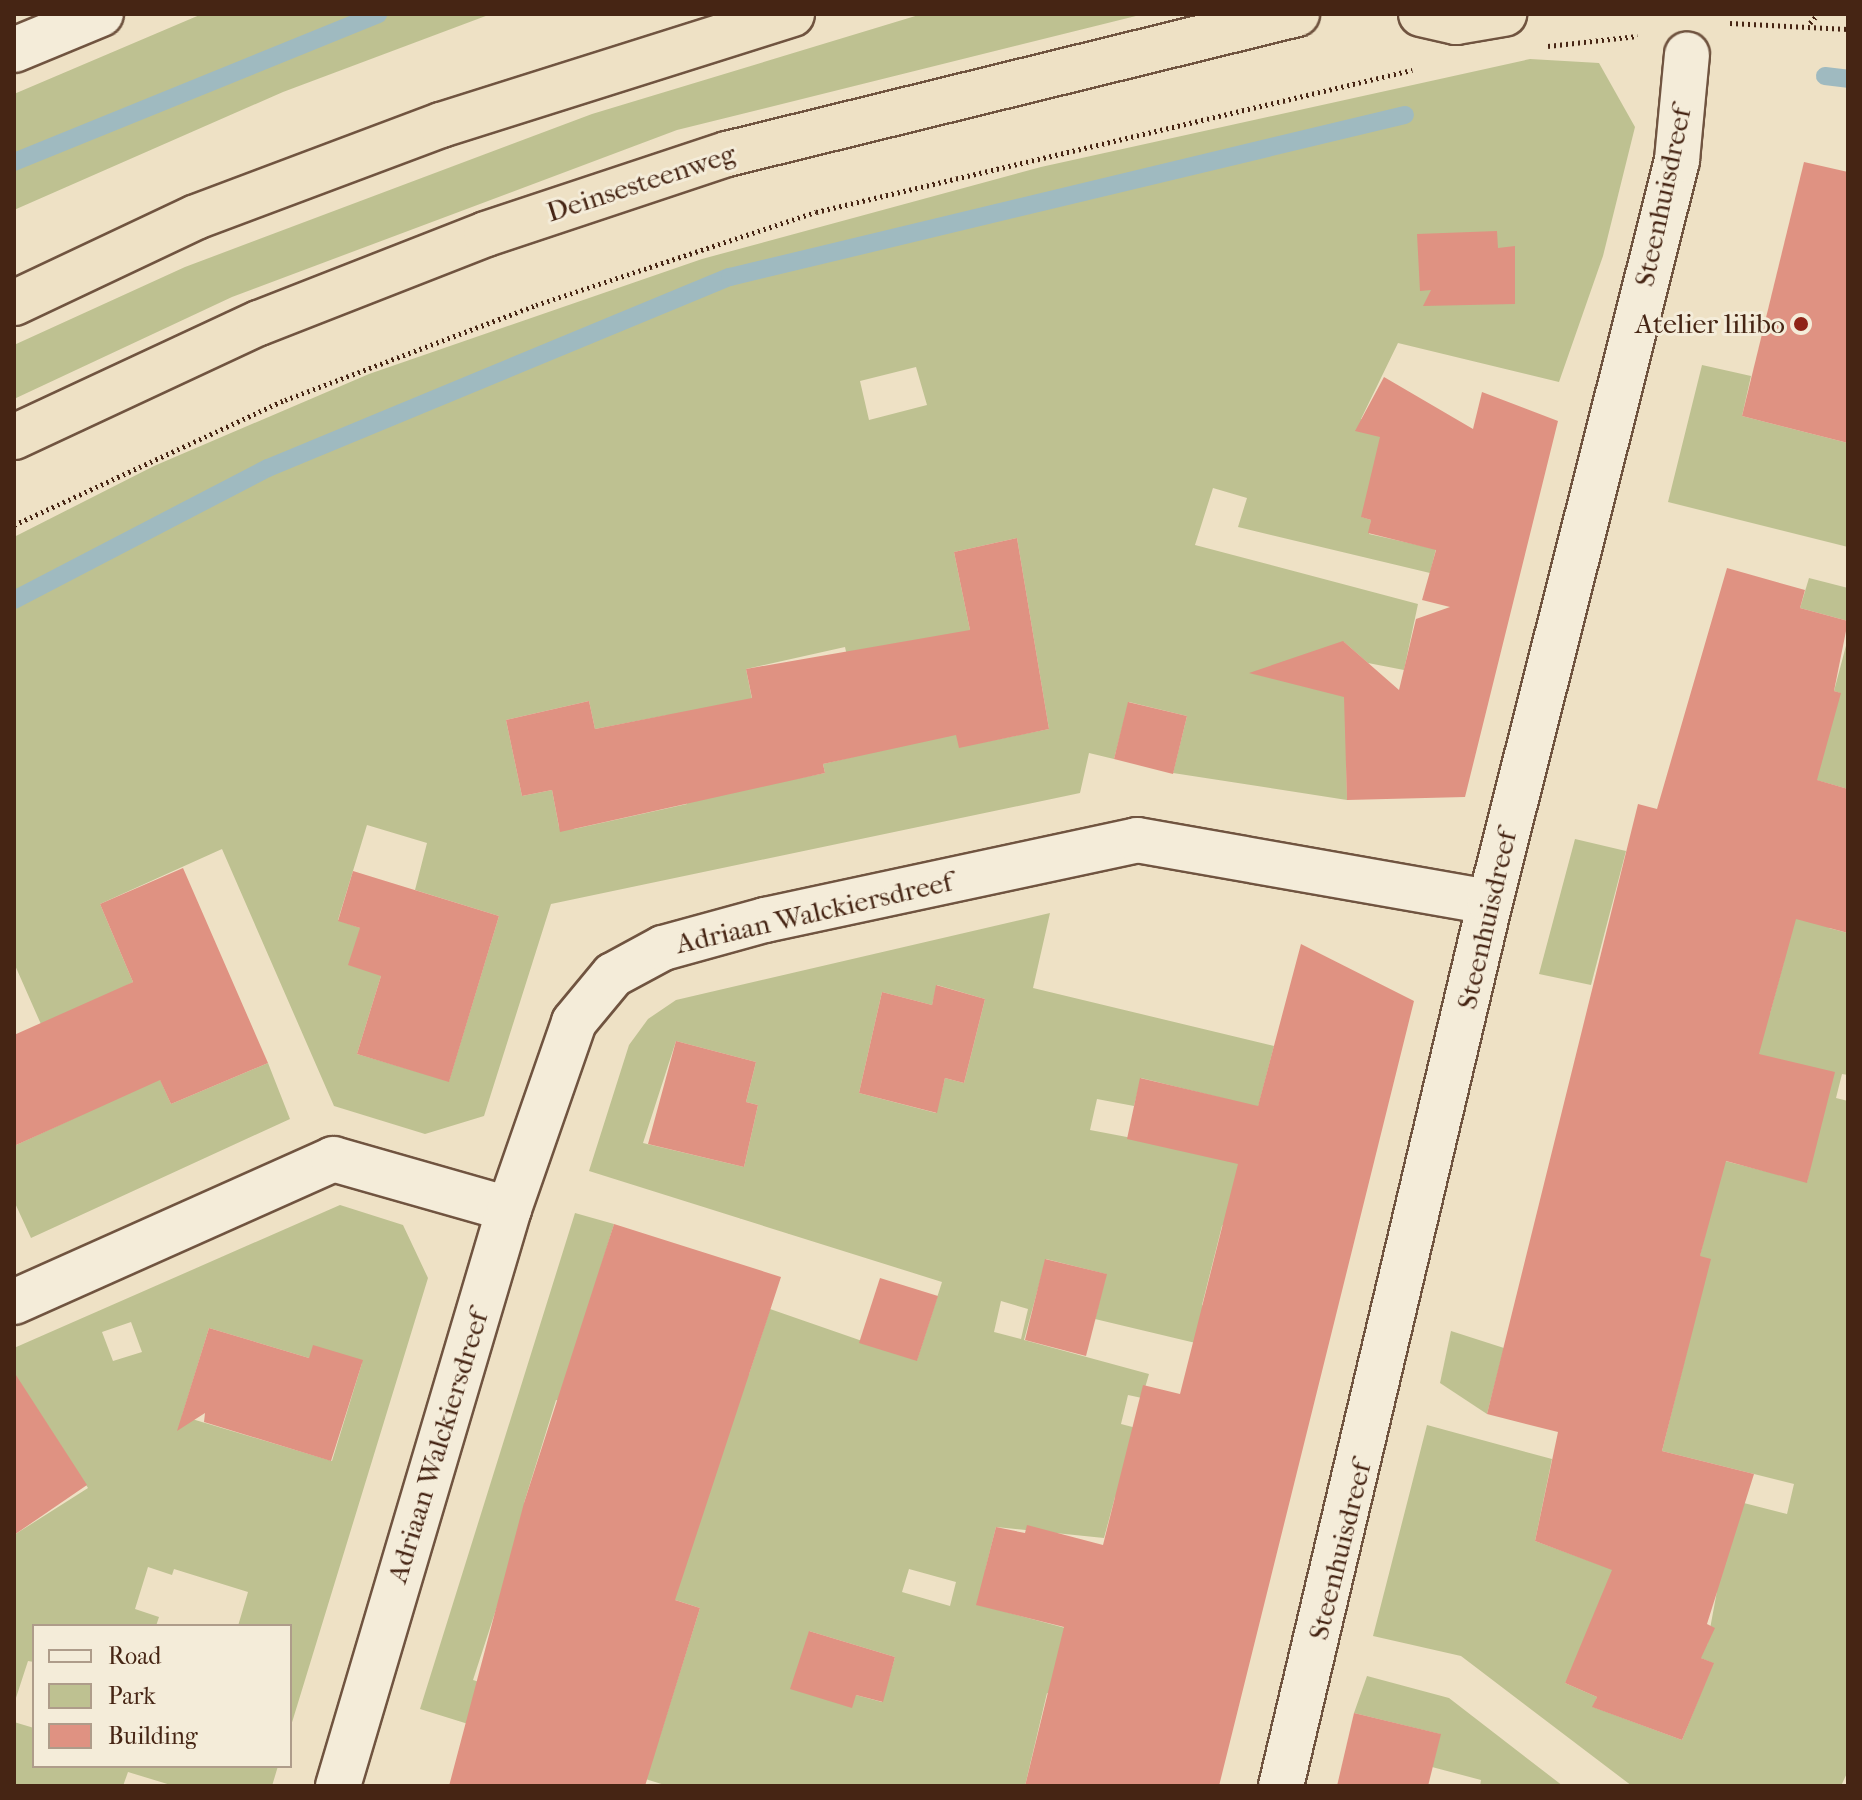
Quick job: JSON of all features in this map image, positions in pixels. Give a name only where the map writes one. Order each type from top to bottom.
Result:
[{"type":"highway","points":[[14,303],[196,217],[441,125],[792,14]]},
{"type":"highway","name":"Deinsesteenweg","points":[[14,437],[273,317],[486,234],[711,159],[1297,14]]},
{"type":"highway","points":[[1421,14],[1456,22],[1504,14]]},
{"type":"street","points":[[19,42],[101,14]]},
{"type":"street","name":"Steenhuisdreef","points":[[1281,1786],[1490,902],[1677,160],[1685,38]]},
{"type":"street","name":"Adriaan Walckiersdreef","points":[[338,1786],[509,1209],[574,1022],[613,975],[663,948],[1137,840],[1490,902]]},
{"type":"street","points":[[14,1302],[333,1159],[509,1209]]},
{"type":"path","points":[[1810,24],[1818,14]]},
{"type":"path","points":[[1530,48],[1685,38],[1810,24],[1848,29]]},
{"type":"path","points":[[14,525],[285,400],[536,305],[816,212],[1422,67]]},
{"type":"green space","points":[[202,14],[491,14],[283,92],[14,210],[14,94]]},
{"type":"green space","points":[[922,14],[1144,14],[677,130],[232,297],[14,399],[14,345],[185,267],[592,114]]},
{"type":"green space","points":[[1530,59],[1599,63],[1635,127],[1603,256],[1559,382],[1398,343],[1361,419],[1451,454],[1362,517],[1371,520],[1369,534],[1436,549],[1430,573],[1238,527],[1247,498],[1213,488],[1195,545],[1418,604],[1404,670],[1368,663],[1344,642],[1302,656],[1366,702],[1346,746],[1347,800],[1173,773],[1187,716],[1129,702],[1114,759],[1089,753],[1080,793],[551,904],[484,1116],[425,1134],[334,1106],[222,849],[100,904],[133,982],[120,989],[171,1104],[268,1063],[290,1119],[31,1238],[14,1201],[14,1146],[81,1115],[14,963],[14,537],[154,466],[369,374],[702,259],[1041,167]],"holes":[[[916,367],[927,405],[869,420],[860,381]],[[1017,538],[1049,729],[959,747],[970,630],[954,552]],[[845,647],[869,753],[823,764],[825,773],[769,784],[746,669]],[[589,701],[595,729],[668,715],[687,804],[574,829],[559,827],[552,790],[522,796],[506,720]],[[367,825],[427,843],[415,890],[499,916],[449,1081],[357,1054],[381,976],[360,928],[338,920]]]},
{"type":"green space","points":[[1702,365],[1751,376],[1742,416],[1848,443],[1848,547],[1668,502]]},
{"type":"green space","points":[[1809,578],[1848,588],[1848,621],[1800,608]]},
{"type":"green space","points":[[1848,638],[1848,789],[1759,764],[1840,693],[1834,691]]},
{"type":"green space","points":[[1575,839],[1626,851],[1591,985],[1539,974]]},
{"type":"green space","points":[[1793,894],[1835,904],[1829,928],[1848,933],[1848,1075],[1842,1074],[1836,1098],[1848,1101],[1848,1771],[1841,1786],[1632,1786],[1461,1656],[1373,1636],[1427,1425],[1552,1459],[1535,1541],[1617,1571],[1640,1482],[1674,1491],[1662,1543],[1721,1558],[1736,1501],[1787,1514],[1794,1484],[1662,1451],[1698,1306],[1626,1288],[1631,1267],[1655,1273],[1662,1246],[1700,1255],[1706,1231],[1683,1225],[1695,1161],[1683,1157],[1686,1151],[1807,1182],[1812,1160],[1642,1117],[1648,1097],[1737,1119],[1761,1031],[1751,1028],[1756,1010],[1770,1013],[1784,961],[1687,935],[1698,896],[1786,918]],"holes":[[[1659,1573],[1717,1591],[1707,1645],[1657,1624],[1651,1638],[1713,1663],[1682,1740],[1593,1707],[1597,1697],[1565,1683],[1614,1593],[1649,1605]]]},
{"type":"green space","points":[[1050,913],[1033,988],[1274,1046],[1258,1107],[1141,1078],[1134,1106],[1097,1099],[1090,1130],[1269,1164],[1222,1226],[1202,1305],[1271,1361],[1095,1319],[1106,1274],[1046,1259],[1024,1340],[1149,1374],[1142,1398],[1128,1395],[1121,1424],[1213,1448],[1115,1497],[1104,1538],[996,1527],[985,1571],[1006,1612],[1069,1629],[1111,1711],[1047,1693],[1025,1786],[668,1786],[420,1709],[575,1213],[614,1224],[584,1322],[749,1374],[770,1309],[917,1360],[942,1282],[589,1171],[629,1045],[648,1019],[676,1000]],"holes":[[[937,985],[985,999],[964,1083],[945,1078],[936,1113],[859,1093],[882,992],[932,1005]],[[676,1041],[756,1062],[746,1102],[758,1105],[744,1167],[643,1143]],[[1001,1301],[1028,1309],[1021,1339],[994,1332]],[[556,1400],[720,1451],[524,1503]],[[909,1569],[956,1582],[950,1606],[902,1592]],[[505,1582],[626,1584],[700,1608],[659,1739],[473,1680]],[[809,1631],[895,1657],[882,1702],[856,1695]]]},
{"type":"green space","points":[[340,1205],[403,1225],[428,1278],[292,1722],[292,1624],[239,1624],[248,1592],[174,1569],[172,1575],[148,1567],[135,1609],[159,1617],[157,1624],[32,1624],[32,1662],[28,1661],[14,1704],[14,1535],[88,1488],[41,1415],[14,1416],[14,1348]],"holes":[[[131,1322],[142,1352],[113,1361],[102,1332]],[[209,1328],[309,1358],[362,1363],[332,1461],[182,1416]]]},
{"type":"green space","points":[[1451,1331],[1504,1348],[1487,1414],[1440,1383]]},
{"type":"green space","points":[[1367,1676],[1449,1698],[1563,1786],[1480,1786],[1481,1780],[1432,1767],[1440,1734],[1354,1713]]},
{"type":"green space","points":[[14,1722],[32,1727],[32,1768],[277,1768],[272,1786],[174,1786],[128,1772],[123,1786],[14,1786]]},
{"type":"building","points":[[1804,162],[1848,172],[1848,443],[1742,416]]},
{"type":"building","points":[[1497,231],[1498,248],[1515,246],[1515,304],[1423,306],[1431,290],[1420,291],[1417,234]]},
{"type":"building","points":[[1384,377],[1473,429],[1482,392],[1558,421],[1465,797],[1347,800],[1344,697],[1249,673],[1343,641],[1399,690],[1416,619],[1450,607],[1422,600],[1436,550],[1368,533],[1371,520],[1361,517],[1380,437],[1355,431]]},
{"type":"building","points":[[1017,538],[1049,729],[959,748],[956,735],[823,764],[825,773],[560,832],[552,790],[522,796],[506,720],[589,701],[595,729],[752,698],[746,669],[970,630],[954,552]]},
{"type":"building","points":[[1727,568],[1805,590],[1800,608],[1848,621],[1834,691],[1841,693],[1817,780],[1848,789],[1848,933],[1796,919],[1759,1054],[1835,1072],[1807,1183],[1726,1161],[1700,1256],[1711,1259],[1662,1451],[1754,1474],[1707,1624],[1715,1628],[1701,1658],[1714,1663],[1682,1740],[1592,1707],[1597,1697],[1565,1683],[1612,1570],[1535,1541],[1558,1432],[1487,1414],[1638,804],[1657,809]]},
{"type":"building","points":[[1128,702],[1187,716],[1173,774],[1114,759]]},
{"type":"building","points":[[183,868],[268,1063],[171,1104],[160,1080],[14,1146],[14,1035],[133,982],[100,904]]},
{"type":"building","points":[[353,871],[499,916],[449,1082],[357,1054],[381,976],[348,965],[360,928],[338,921]]},
{"type":"building","points":[[1301,944],[1414,1001],[1219,1786],[1025,1786],[1064,1627],[976,1605],[996,1527],[1025,1533],[1027,1525],[1103,1545],[1143,1385],[1180,1394],[1238,1164],[1127,1139],[1140,1078],[1258,1106]]},
{"type":"building","points":[[936,985],[985,999],[964,1083],[945,1078],[937,1113],[859,1093],[882,992],[932,1005]]},
{"type":"building","points":[[676,1041],[756,1062],[746,1102],[758,1105],[744,1167],[648,1144]]},
{"type":"building","points":[[614,1224],[781,1277],[675,1600],[700,1608],[645,1786],[449,1786],[524,1503]]},
{"type":"building","points":[[1045,1259],[1107,1274],[1086,1356],[1025,1340]]},
{"type":"building","points":[[880,1278],[938,1296],[917,1361],[859,1343]]},
{"type":"building","points":[[209,1328],[309,1358],[313,1345],[363,1360],[331,1461],[204,1422],[205,1413],[177,1431]]},
{"type":"building","points":[[14,1372],[87,1485],[14,1535]]},
{"type":"building","points":[[809,1631],[895,1657],[883,1702],[856,1695],[852,1708],[790,1689]]},
{"type":"building","points":[[1354,1713],[1441,1734],[1428,1786],[1337,1786]]},
{"type":"waterway","points":[[14,162],[378,14]]},
{"type":"waterway","points":[[1825,76],[1848,79]]},
{"type":"waterway","points":[[14,600],[268,468],[730,277],[1405,115]]},
{"type":"place","name":"Atelier lilibo","points":[[1801,324]]}]
